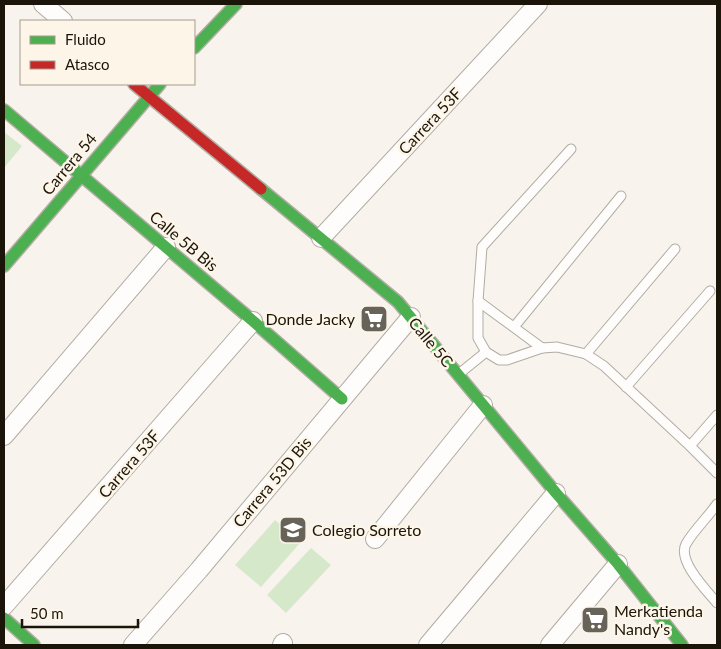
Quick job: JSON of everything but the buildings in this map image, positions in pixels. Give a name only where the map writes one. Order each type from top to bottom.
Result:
[{"type":"street","points":[[43,4],[62,20]]},
{"type":"street","points":[[195,47],[236,4]]},
{"type":"street","name":"Carrera 53F","points":[[321,238],[538,4]]},
{"type":"street","name":"Calle 5C","points":[[135,85],[398,302],[556,493],[618,564],[677,643]]},
{"type":"street","name":"Carrera 54","points":[[4,266],[159,85]]},
{"type":"street","name":"Calle 5B Bis","points":[[4,110],[342,398]]},
{"type":"street","points":[[4,436],[166,247]]},
{"type":"street","name":"Carrera 53D Bis","points":[[133,645],[199,570],[411,317]]},
{"type":"street","name":"Carrera 53F","points":[[4,606],[253,321]]},
{"type":"street","points":[[375,540],[483,405]]},
{"type":"street","points":[[428,645],[556,493]]},
{"type":"street","points":[[550,645],[618,564]]},
{"type":"street","points":[[4,618],[34,645]]},
{"type":"lane","points":[[571,149],[482,246],[478,301],[478,338],[486,352],[499,360],[507,360],[542,348],[557,348],[586,354],[604,366],[717,473]]},
{"type":"lane","points":[[514,327],[622,196]]},
{"type":"lane","points":[[586,354],[675,249]]},
{"type":"lane","points":[[626,387],[710,291]]},
{"type":"lane","points":[[478,301],[542,348]]},
{"type":"lane","points":[[458,375],[486,352]]},
{"type":"lane","points":[[690,446],[717,415]]},
{"type":"lane","points":[[717,505],[685,545],[684,555],[688,566],[717,604]]},
{"type":"green space","points":[[4,132],[22,146],[4,168]]},
{"type":"green space","points":[[275,520],[301,542],[261,587],[235,565]]},
{"type":"green space","points":[[311,548],[331,565],[286,613],[267,595]]},
{"type":"traffic: fast","points":[[195,47],[236,4]]},
{"type":"traffic: fast","points":[[4,266],[159,85]]},
{"type":"traffic: fast","points":[[4,110],[342,399]]},
{"type":"traffic: fast","points":[[261,189],[398,302],[556,493],[618,564],[682,645]]},
{"type":"traffic: fast","points":[[4,618],[34,645]]},
{"type":"traffic: jam","points":[[135,85],[261,189]]},
{"type":"place","name":"Donde Jacky","points":[[374,319]]},
{"type":"place","name":"Colegio Sorreto","points":[[293,530]]},
{"type":"place","name":"Merkatienda Nandy's","points":[[595,620]]}]
